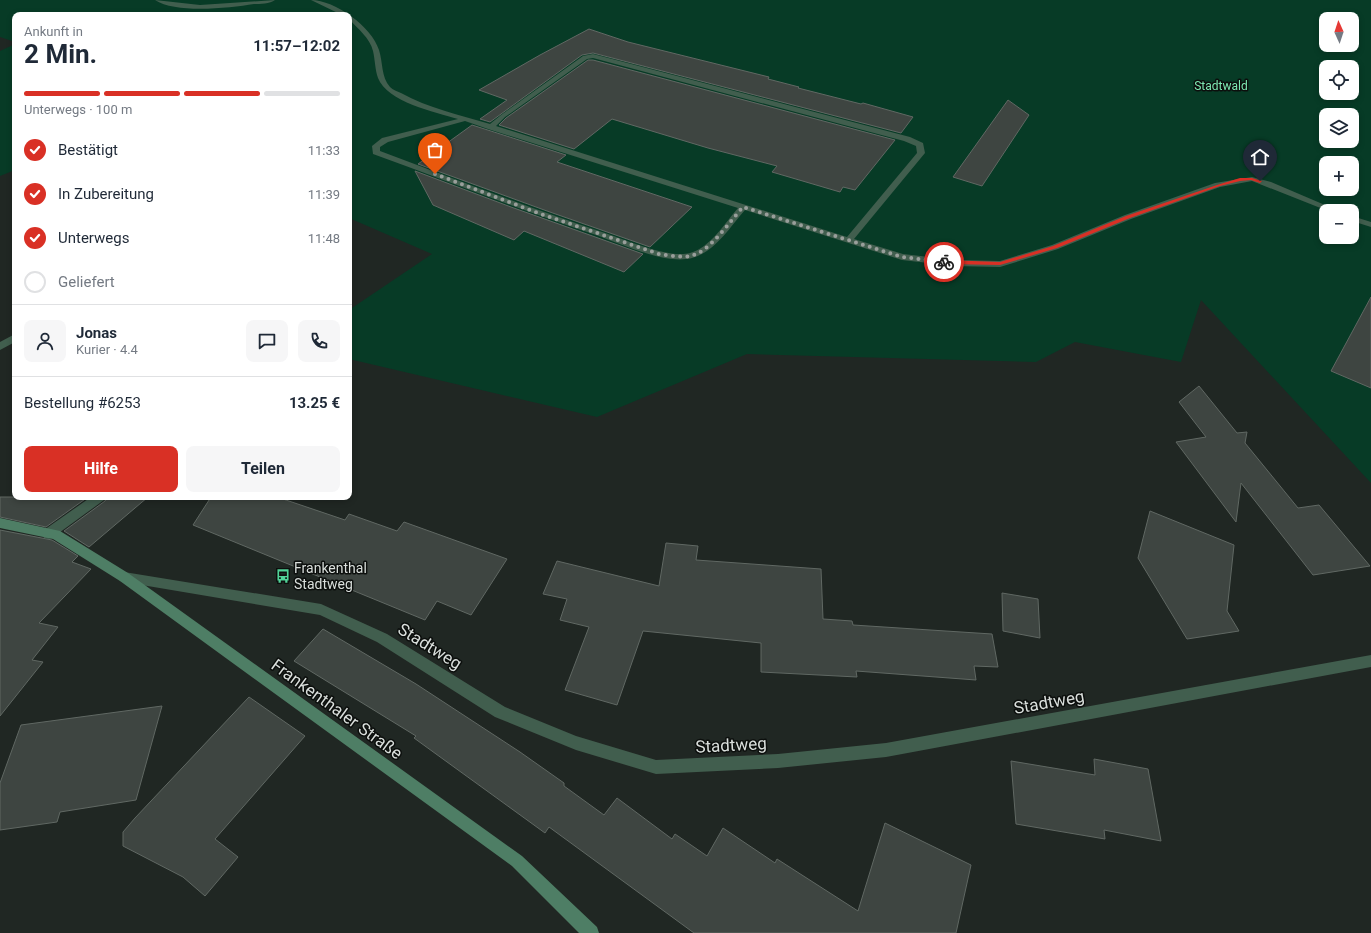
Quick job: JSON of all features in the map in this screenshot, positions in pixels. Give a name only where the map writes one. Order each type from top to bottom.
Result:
[{"type":"main road","name":"Frankenthaler Straße","points":[[0,523],[56,535],[124,577],[518,861],[591,933]]},
{"type":"street","points":[[158,0],[192,7],[212,8],[272,0]]},
{"type":"street","points":[[314,0],[340,12]]},
{"type":"street","points":[[352,20],[371,39],[376,49],[381,78],[388,89],[412,102],[902,257],[955,263],[1000,264],[1055,247],[1128,217],[1218,186],[1240,180],[1252,179],[1319,205]]},
{"type":"street","points":[[491,127],[585,57],[593,56],[907,138],[920,145],[921,153],[848,241]]},
{"type":"street","points":[[465,119],[385,140],[376,146],[376,152],[538,213],[659,254],[690,256],[703,251],[743,207]]},
{"type":"street","points":[[1359,221],[1371,225]]},
{"type":"street","points":[[0,347],[12,339]]},
{"type":"street","points":[[48,534],[96,500]]},
{"type":"street","name":"Stadtweg","points":[[124,577],[321,610],[382,638],[500,712],[576,743],[656,767],[778,761],[886,750],[1371,661]]},
{"type":"green space","name":"Stadtwald","points":[[0,0],[1371,0],[1371,483],[1201,300],[1181,362],[1075,342],[1036,362],[747,354],[597,417],[352,360],[352,308],[432,254],[352,219],[352,12],[12,12],[12,41],[0,37]]},
{"type":"green space","points":[[12,45],[12,171],[0,176],[0,51]]},
{"type":"building","points":[[589,29],[628,42],[769,77],[768,79],[799,87],[798,88],[861,104],[863,103],[913,117],[901,133],[593,53],[582,55],[490,122],[480,119],[507,100],[479,90]]},
{"type":"building","points":[[588,60],[593,60],[895,140],[855,190],[843,187],[840,192],[772,172],[777,166],[708,148],[612,119],[574,149],[499,125],[506,118]]},
{"type":"building","points":[[1008,100],[1029,115],[982,186],[953,177]]},
{"type":"building","points":[[472,125],[566,155],[557,162],[692,207],[650,247],[418,164]]},
{"type":"building","points":[[415,171],[643,254],[624,272],[524,231],[514,240],[433,205]]},
{"type":"building","points":[[1371,297],[1371,388],[1331,371]]},
{"type":"building","points":[[1199,386],[1237,433],[1247,432],[1245,443],[1298,508],[1319,505],[1370,566],[1313,575],[1241,483],[1236,522],[1176,442],[1206,437],[1179,402]]},
{"type":"building","points":[[0,497],[12,497],[12,500],[84,500],[46,527],[0,517]]},
{"type":"building","points":[[144,500],[89,547],[64,531],[105,501]]},
{"type":"building","points":[[209,500],[286,500],[345,520],[349,514],[397,531],[404,522],[507,559],[471,615],[437,601],[425,620],[193,525]]},
{"type":"building","points":[[1150,511],[1234,545],[1227,611],[1239,631],[1187,639],[1138,558]]},
{"type":"building","points":[[0,530],[52,540],[78,556],[72,562],[91,569],[39,623],[58,627],[32,660],[43,662],[0,716]]},
{"type":"building","points":[[666,543],[698,546],[696,560],[821,569],[823,619],[852,621],[853,625],[992,634],[998,667],[974,666],[976,680],[856,671],[857,677],[761,672],[761,643],[643,631],[617,705],[565,690],[589,627],[560,620],[567,599],[543,594],[557,561],[659,586]]},
{"type":"building","points":[[1002,593],[1038,599],[1040,638],[1003,631]]},
{"type":"building","points":[[323,629],[416,684],[520,752],[564,783],[564,786],[604,815],[617,798],[672,839],[675,834],[707,856],[723,828],[775,863],[777,859],[858,911],[885,823],[971,865],[956,933],[694,933],[549,827],[545,833],[414,738],[416,736],[294,661]]},
{"type":"building","points":[[249,697],[305,736],[215,839],[238,857],[205,896],[183,877],[123,846],[123,832]]},
{"type":"building","points":[[162,706],[136,800],[60,812],[57,822],[0,830],[0,783],[21,725]]},
{"type":"building","points":[[1094,759],[1148,769],[1161,841],[1104,830],[1105,839],[1016,824],[1011,761],[1095,775]]},
{"type":"way so far","points":[[435,174],[538,213],[659,254],[690,256],[703,251],[743,207],[902,257],[944,262]]},
{"type":"place","name":"Frankenthal Stadtweg","points":[[283,576]]},
{"type":"route","points":[[944,262],[1000,264],[1055,247],[1128,217],[1218,186],[1240,180],[1252,179],[1260,181]]}]
